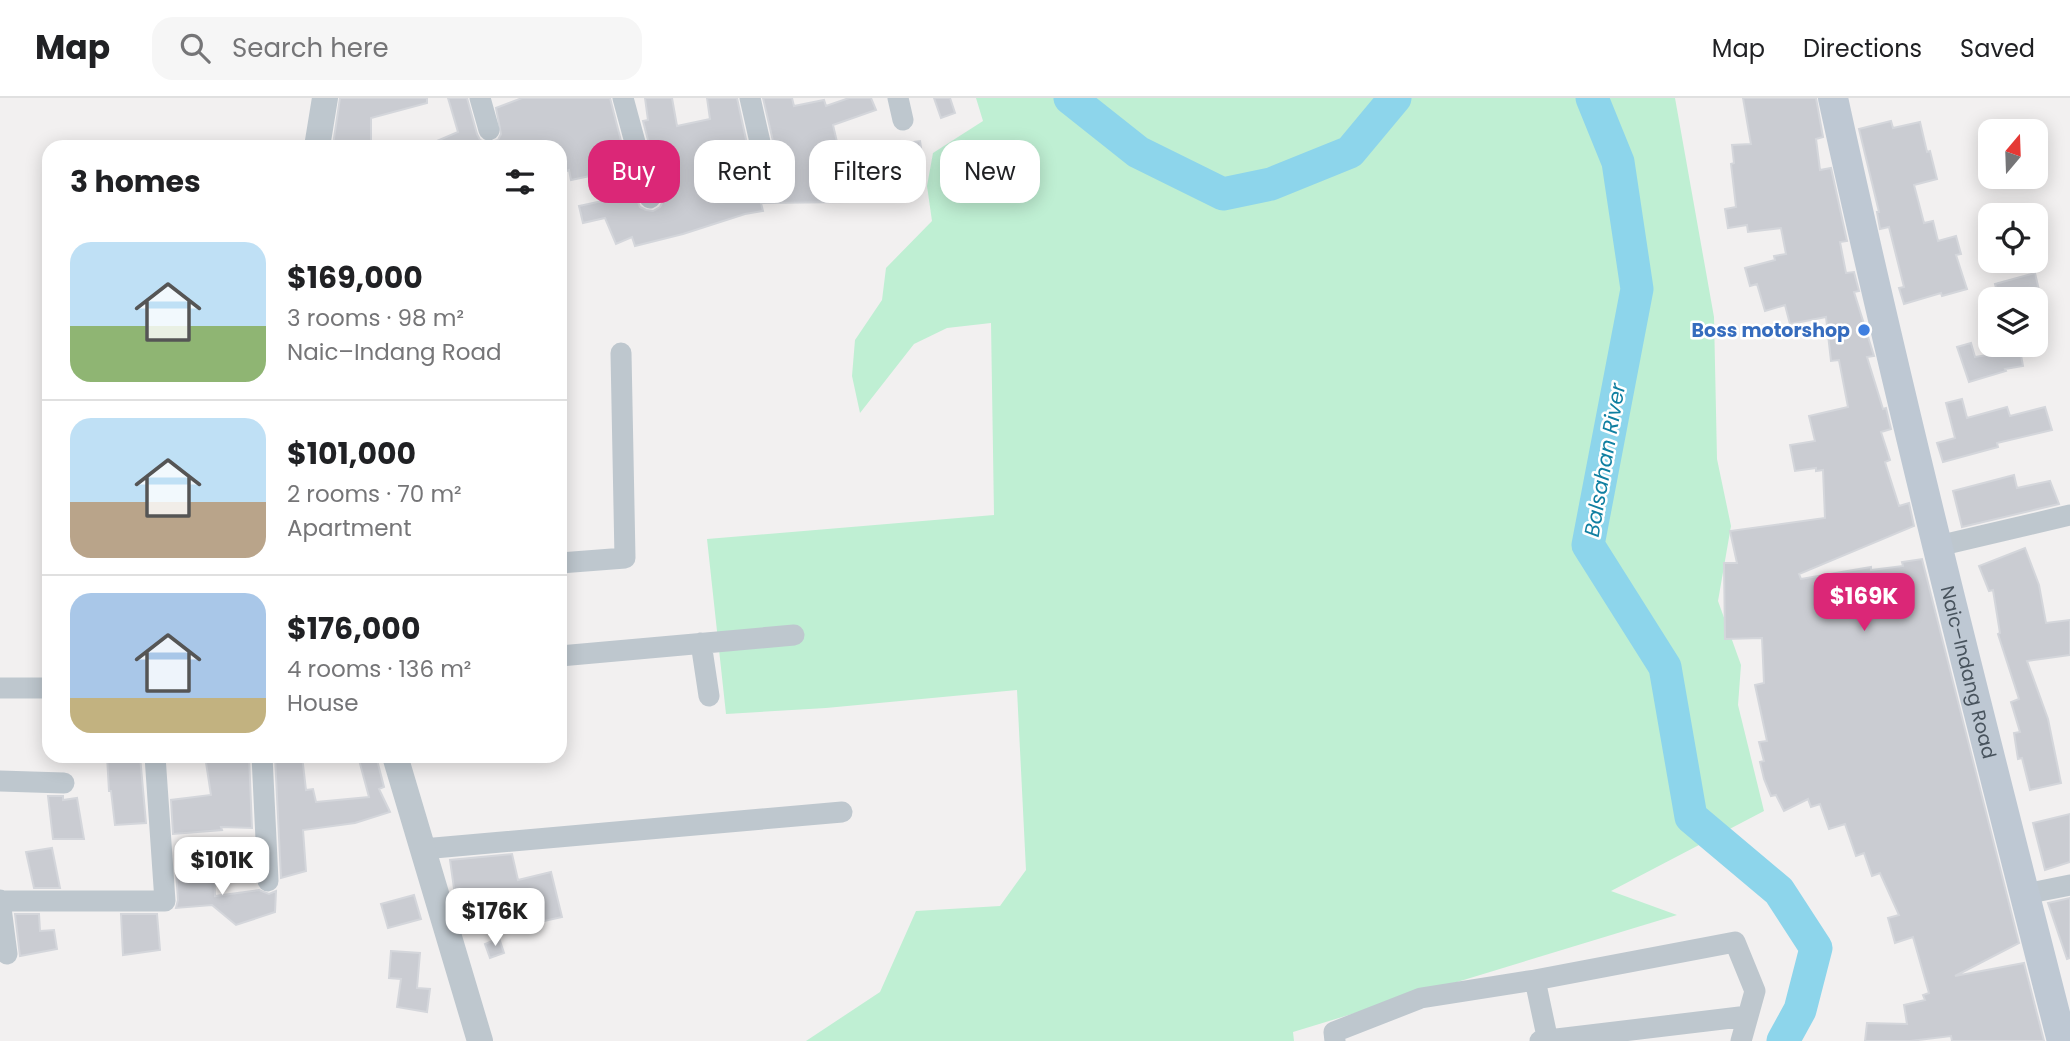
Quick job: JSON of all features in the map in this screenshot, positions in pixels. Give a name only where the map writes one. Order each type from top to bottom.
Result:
[{"type":"main road","name":"Naic–Indang Road","points":[[1833,98],[1938,546],[2025,894],[2063,1029]]},
{"type":"street","points":[[318,140],[325,98]]},
{"type":"street","points":[[480,98],[489,130]]},
{"type":"street","points":[[623,98],[634,140]]},
{"type":"street","points":[[750,98],[760,140]]},
{"type":"street","points":[[898,98],[903,120]]},
{"type":"street","points":[[567,562],[625,558],[621,354]]},
{"type":"street","points":[[1938,546],[2070,515]]},
{"type":"street","points":[[567,655],[794,635]]},
{"type":"street","points":[[701,643],[709,696]]},
{"type":"street","points":[[0,688],[42,688]]},
{"type":"street","points":[[7,954],[0,900],[165,901],[155,763]]},
{"type":"street","points":[[262,763],[268,881]]},
{"type":"street","points":[[397,763],[480,1041]]},
{"type":"street","points":[[0,781],[64,783]]},
{"type":"street","points":[[423,849],[842,812]]},
{"type":"street","points":[[2025,894],[2070,884]]},
{"type":"street","points":[[1335,1041],[1334,1032],[1421,998],[1535,980],[1735,942],[1755,991],[1741,1041]]},
{"type":"street","points":[[1535,980],[1545,1041],[1748,1016]]},
{"type":"green space","points":[[976,98],[1675,98],[1714,317],[1717,459],[1731,526],[1718,601],[1741,665],[1738,705],[1764,811],[1611,891],[1677,915],[1293,1032],[1294,1041],[806,1041],[880,992],[916,911],[1000,906],[1026,870],[1017,690],[826,708],[726,714],[707,539],[994,515],[991,323],[947,328],[914,344],[860,413],[852,376],[855,340],[882,300],[886,268],[932,221],[927,186],[933,153],[940,149],[940,203],[1040,203],[1040,140],[953,140],[983,121]]},
{"type":"building","points":[[340,98],[427,98],[427,103],[371,118],[371,140],[334,140]]},
{"type":"building","points":[[448,98],[467,98],[480,140],[439,140],[458,132]]},
{"type":"building","points":[[522,98],[610,98],[621,140],[588,140],[588,176],[571,180],[569,170],[567,171],[567,140],[498,140],[501,134],[496,108]]},
{"type":"building","points":[[645,98],[672,98],[677,126],[710,119],[707,98],[737,98],[746,140],[694,140],[694,203],[761,203],[763,211],[635,246],[632,237],[616,244],[605,218],[583,223],[579,206],[593,203],[638,203],[640,207],[653,211],[662,203],[680,203],[680,140],[648,140],[643,121],[648,120]]},
{"type":"building","points":[[763,98],[792,98],[794,106],[824,100],[826,106],[849,98],[871,98],[876,110],[833,125],[837,140],[809,140],[809,202],[795,203],[795,140],[773,140]]},
{"type":"building","points":[[934,98],[950,98],[955,113],[941,118]]},
{"type":"building","points":[[1743,98],[1816,98],[1823,137],[1816,139],[1820,170],[1831,168],[1847,241],[1840,242],[1846,273],[1854,272],[1859,291],[1854,292],[1874,356],[1867,357],[1891,429],[1881,432],[1890,460],[1885,462],[1899,506],[1909,503],[1914,526],[1799,574],[1801,579],[1871,567],[1871,570],[1903,566],[1902,562],[1922,559],[2019,943],[1955,976],[2024,963],[2044,1041],[1952,1041],[1951,1036],[1910,1041],[1865,1041],[1867,1023],[1907,1024],[1904,1005],[1925,1000],[1923,995],[1929,993],[1913,937],[1895,943],[1888,918],[1899,915],[1880,873],[1872,876],[1864,853],[1856,856],[1845,824],[1829,829],[1820,804],[1811,807],[1808,799],[1784,811],[1776,795],[1771,796],[1764,779],[1760,762],[1764,761],[1759,742],[1767,741],[1755,685],[1764,683],[1762,638],[1725,639],[1724,563],[1737,563],[1730,531],[1825,518],[1823,470],[1816,471],[1816,468],[1795,471],[1790,445],[1815,441],[1809,416],[1848,407],[1839,360],[1831,361],[1826,317],[1790,324],[1785,305],[1765,311],[1757,284],[1750,286],[1745,268],[1775,260],[1774,256],[1786,254],[1781,228],[1748,232],[1747,225],[1728,228],[1725,209],[1736,207],[1731,164],[1734,163],[1732,145],[1751,144]]},
{"type":"building","points":[[1891,121],[1893,128],[1920,122],[1937,179],[1914,185],[1924,223],[1933,221],[1938,241],[1956,236],[1961,254],[1956,255],[1967,289],[1942,296],[1941,293],[1904,304],[1899,288],[1904,287],[1889,227],[1880,229],[1879,212],[1859,129]]},
{"type":"building","points":[[2035,273],[2038,287],[1996,287],[1995,284]]},
{"type":"building","points":[[1971,343],[1975,357],[2021,357],[2023,366],[2005,369],[2006,371],[1969,382],[1957,347]]},
{"type":"building","points":[[1962,399],[1967,418],[2007,407],[2010,416],[2045,407],[2052,430],[1997,443],[1998,447],[1943,462],[1937,443],[1955,438],[1946,403]]},
{"type":"building","points":[[2014,475],[2017,488],[2050,481],[2059,504],[1962,527],[1953,491]]},
{"type":"building","points":[[2025,548],[2039,585],[2046,623],[2070,620],[2070,655],[2027,661],[2048,719],[2061,783],[2030,790],[2022,758],[2018,759],[2014,733],[2020,732],[2011,702],[2019,699],[1998,634],[2000,633],[1993,590],[1989,591],[1979,566]]},
{"type":"building","points":[[107,763],[141,763],[146,823],[115,825]]},
{"type":"building","points":[[206,763],[249,763],[252,828],[221,827],[222,830],[173,834],[171,800],[211,795]]},
{"type":"building","points":[[275,763],[303,763],[306,790],[313,789],[316,802],[369,797],[360,763],[378,763],[384,787],[379,789],[390,812],[355,823],[303,830],[306,871],[281,878]]},
{"type":"building","points":[[48,796],[63,796],[63,800],[77,798],[84,839],[53,839]]},
{"type":"building","points":[[2070,814],[2070,862],[2045,870],[2033,823]]},
{"type":"building","points":[[52,848],[60,888],[34,888],[26,852]]},
{"type":"building","points":[[512,854],[518,880],[551,872],[562,917],[517,927],[509,892],[481,896],[482,930],[463,930],[457,910],[450,860]]},
{"type":"building","points":[[214,867],[215,896],[259,890],[269,894],[276,891],[275,912],[236,925],[212,905],[176,908],[176,871]]},
{"type":"building","points":[[414,895],[421,919],[388,928],[381,904]]},
{"type":"building","points":[[2070,898],[2070,958],[2067,959],[2048,903]]},
{"type":"building","points":[[15,914],[39,914],[40,931],[54,930],[57,949],[20,956]]},
{"type":"building","points":[[121,914],[157,914],[160,950],[123,955]]},
{"type":"building","points":[[499,938],[504,953],[490,958],[485,944]]},
{"type":"building","points":[[391,951],[420,953],[417,988],[430,989],[427,1012],[397,1007],[401,979],[389,978]]},
{"type":"waterway","name":"Balsahan River","points":[[1070,98],[1138,152],[1223,194],[1271,184],[1350,152],[1395,98]]},
{"type":"waterway","name":"Balsahan River","points":[[1592,98],[1618,162],[1637,289],[1588,545],[1665,667],[1691,817],[1779,891],[1816,948],[1800,1010],[1783,1041]]},
{"type":"place","name":"Boss motorshop","points":[[1864,330]]}]
